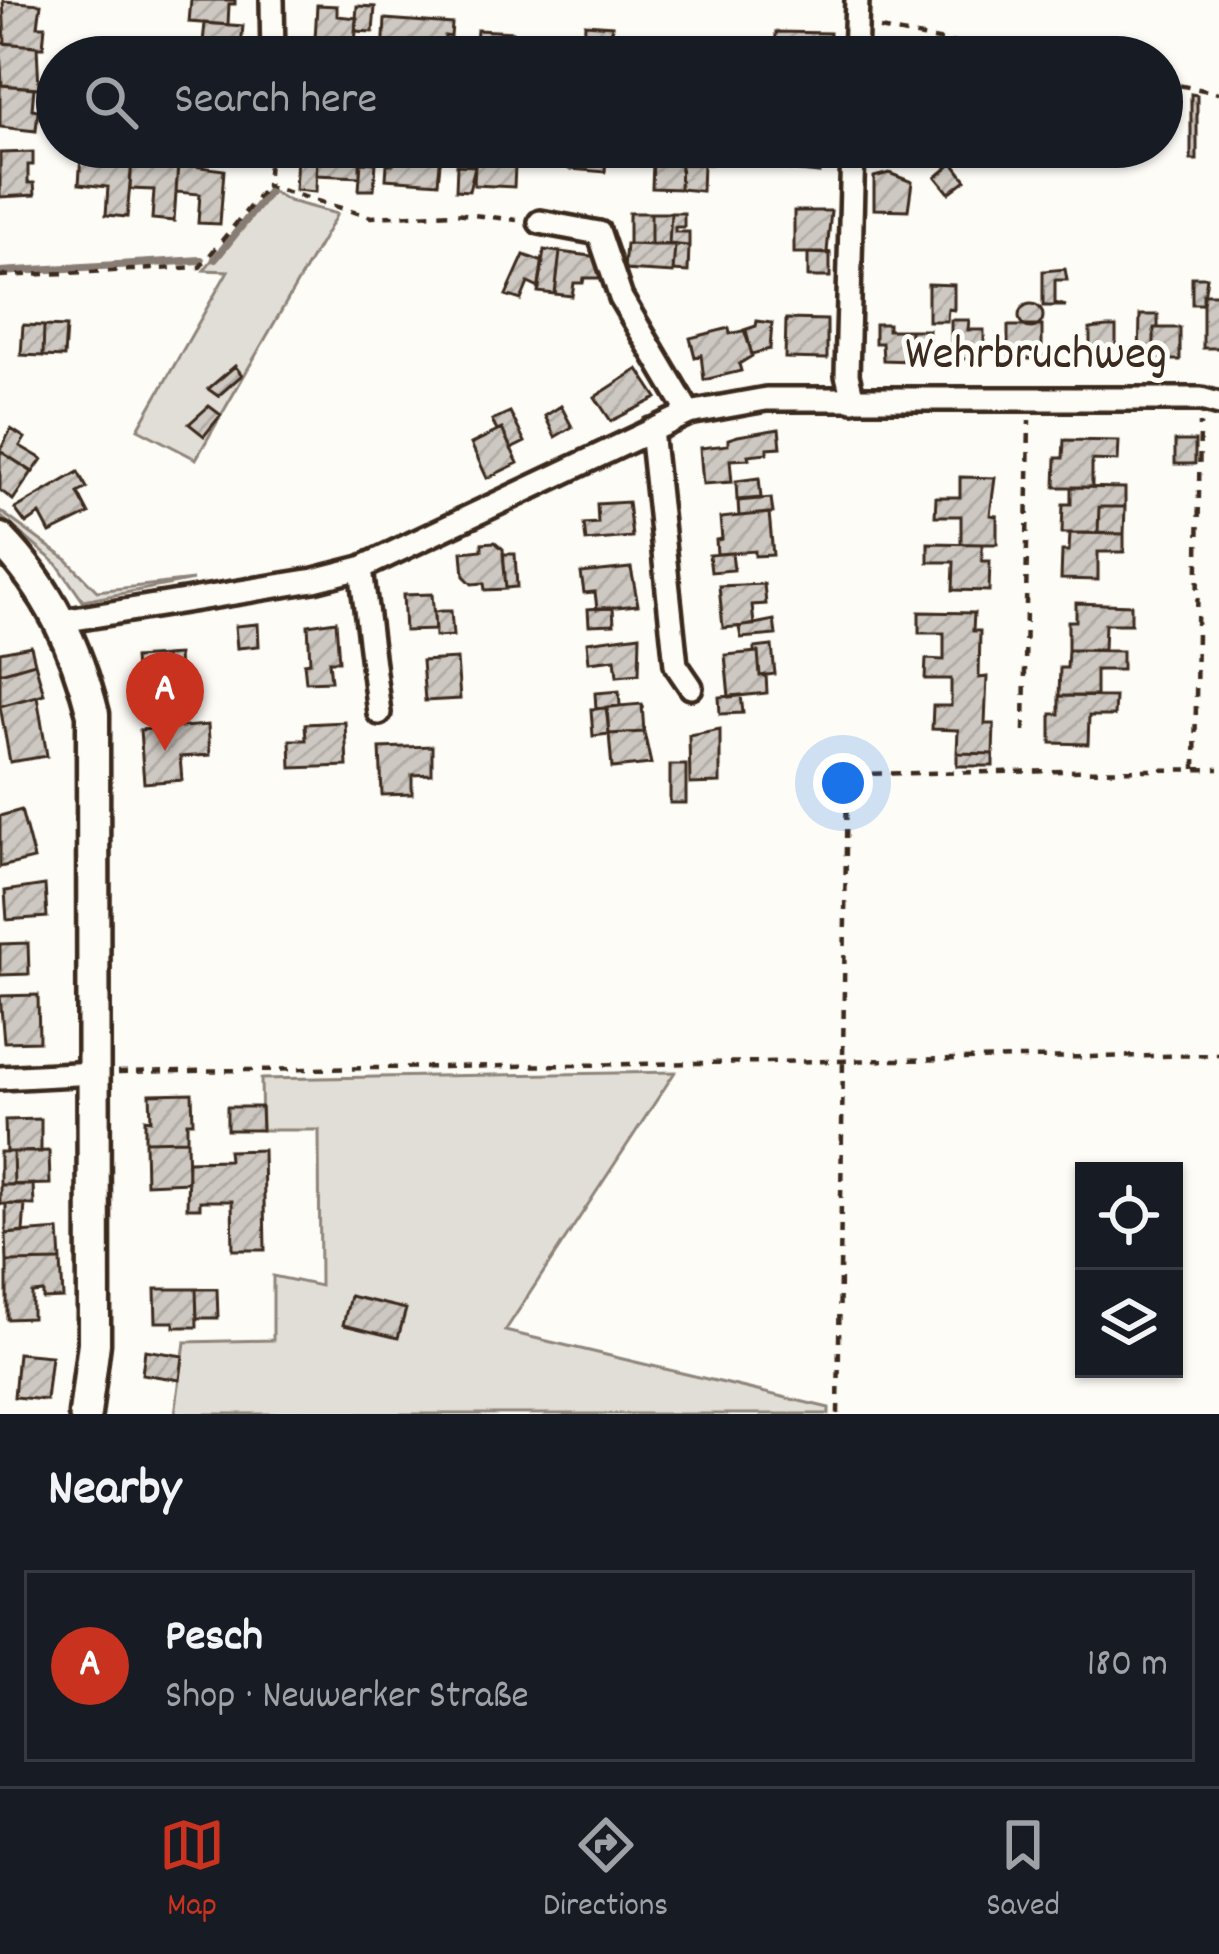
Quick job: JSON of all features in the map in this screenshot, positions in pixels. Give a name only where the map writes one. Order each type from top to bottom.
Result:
[{"type":"street","points":[[272,0],[273,36]]},
{"type":"street","points":[[856,36],[857,0]]},
{"type":"street","name":"Wehrbruchweg","points":[[853,168],[848,375],[853,400]]},
{"type":"street","points":[[540,222],[599,233],[621,298],[689,413]]},
{"type":"street","name":"Wehrbruchweg","points":[[62,621],[314,580],[361,568],[689,413],[766,398],[1029,396],[1210,401]]},
{"type":"street","points":[[651,430],[676,665],[691,687]]},
{"type":"street","points":[[0,539],[62,621],[81,665],[93,714],[94,1343],[85,1414]]},
{"type":"street","points":[[361,568],[379,713]]},
{"type":"street","points":[[0,1078],[94,1073]]},
{"type":"path","points":[[856,25],[915,36]]},
{"type":"path","points":[[1183,86],[1219,93]]},
{"type":"path","points":[[0,276],[200,267],[267,186],[268,168]]},
{"type":"path","points":[[267,186],[371,217],[456,213],[540,222]]},
{"type":"path","points":[[1024,731],[1029,396]]},
{"type":"path","points":[[1195,769],[1210,401]]},
{"type":"path","points":[[838,1414],[847,774],[1219,769]]},
{"type":"path","points":[[94,1073],[1219,1055]]},
{"type":"shaded area","points":[[268,189],[289,201],[337,214],[196,459],[138,429],[228,271],[204,270]]},
{"type":"shaded area","points":[[0,511],[67,560],[97,591],[193,580],[83,601],[57,564],[0,516]]},
{"type":"shaded area","points":[[675,1072],[505,1331],[829,1408],[829,1414],[175,1414],[185,1342],[273,1340],[273,1276],[320,1286],[319,1130],[262,1130],[261,1079]]},
{"type":"building","points":[[191,0],[235,0],[229,4],[228,25],[189,22]]},
{"type":"building","points":[[3,1],[41,4],[38,26],[45,26],[44,36],[36,36],[36,46],[5,43]]},
{"type":"building","points":[[317,5],[337,6],[337,16],[357,18],[356,36],[315,36]]},
{"type":"building","points":[[357,6],[375,7],[373,32],[355,31]]},
{"type":"building","points":[[385,19],[452,24],[451,36],[384,36]]},
{"type":"building","points":[[205,23],[243,26],[242,36],[204,36]]},
{"type":"building","points":[[585,24],[612,26],[611,35],[620,36],[584,36]]},
{"type":"building","points":[[477,30],[513,32],[513,36],[477,36]]},
{"type":"building","points":[[776,32],[830,33],[830,36],[776,36]]},
{"type":"building","points":[[0,43],[36,46],[36,88],[2,85]]},
{"type":"building","points":[[0,85],[34,88],[36,131],[0,127]]},
{"type":"building","points":[[1191,94],[1197,95],[1197,160],[1191,160]]},
{"type":"building","points":[[33,152],[28,183],[34,183],[35,195],[0,197],[0,153]]},
{"type":"building","points":[[80,168],[131,168],[127,217],[106,215],[108,187],[79,184]]},
{"type":"building","points":[[131,168],[178,168],[174,221],[152,219],[154,190],[130,189]]},
{"type":"building","points":[[178,168],[224,170],[220,224],[198,223],[200,194],[176,192]]},
{"type":"building","points":[[296,168],[317,168],[316,192],[295,190]]},
{"type":"building","points":[[316,168],[360,168],[360,177],[316,175]]},
{"type":"building","points":[[361,168],[376,168],[374,190],[359,190]]},
{"type":"building","points":[[387,168],[440,168],[438,183],[386,179]]},
{"type":"building","points":[[457,168],[475,168],[469,191],[456,190]]},
{"type":"building","points":[[475,168],[515,168],[514,187],[474,185]]},
{"type":"building","points":[[569,168],[605,168],[605,172]]},
{"type":"building","points":[[653,168],[681,168],[680,189],[652,188]]},
{"type":"building","points":[[681,168],[703,168],[702,191],[680,189]]},
{"type":"building","points":[[819,168],[819,173],[790,170]]},
{"type":"building","points":[[947,168],[957,168],[966,180],[949,193],[936,177]]},
{"type":"building","points":[[889,173],[912,182],[908,210],[874,209],[874,177]]},
{"type":"building","points":[[794,211],[831,211],[827,252],[831,253],[794,253]]},
{"type":"building","points":[[629,213],[651,213],[651,245],[629,244]]},
{"type":"building","points":[[651,213],[671,213],[669,244],[651,245]]},
{"type":"building","points":[[671,213],[684,213],[684,227],[675,227],[675,232],[689,232],[689,246],[669,244]]},
{"type":"building","points":[[626,244],[675,245],[673,273],[624,270]]},
{"type":"building","points":[[675,245],[689,246],[688,272],[673,271]]},
{"type":"building","points":[[544,250],[560,252],[555,294],[538,292]]},
{"type":"building","points":[[560,252],[599,257],[602,278],[574,283],[572,296],[555,294]]},
{"type":"building","points":[[808,253],[830,254],[830,277],[808,277]]},
{"type":"building","points":[[524,255],[543,262],[539,288],[528,283],[521,300],[506,295]]},
{"type":"building","points":[[1065,269],[1067,280],[1055,280],[1055,303],[1066,306],[1043,306],[1043,271]]},
{"type":"building","points":[[1192,277],[1207,277],[1203,304],[1192,304]]},
{"type":"building","points":[[928,284],[954,285],[954,310],[948,309],[947,321],[928,321]]},
{"type":"building","points":[[1203,294],[1219,294],[1219,348],[1203,348]]},
{"type":"building","points":[[1031,304],[1043,316],[1031,328],[1019,316]]},
{"type":"building","points":[[1140,315],[1158,315],[1154,359],[1139,359]]},
{"type":"building","points":[[786,319],[827,320],[827,359],[785,358]]},
{"type":"building","points":[[951,320],[969,320],[968,330],[984,330],[984,359],[951,359]]},
{"type":"building","points":[[757,321],[772,323],[770,349],[752,354],[744,330]]},
{"type":"building","points":[[875,324],[888,324],[888,330],[910,330],[910,361],[883,360],[882,343],[875,343]]},
{"type":"building","points":[[23,325],[44,326],[43,356],[21,355]]},
{"type":"building","points":[[44,326],[66,327],[64,357],[43,356]]},
{"type":"building","points":[[1008,326],[1042,326],[1042,359],[1008,359]]},
{"type":"building","points":[[1116,327],[1116,359],[1090,359],[1090,329]]},
{"type":"building","points":[[729,328],[730,334],[746,330],[752,356],[739,364],[741,371],[704,380],[701,355],[695,357],[690,338]]},
{"type":"building","points":[[1154,328],[1180,328],[1180,360],[1154,360]]},
{"type":"building","points":[[910,330],[929,330],[928,354],[910,354]]},
{"type":"building","points":[[235,366],[242,375],[218,396],[208,389]]},
{"type":"building","points":[[638,369],[657,398],[611,421],[595,397]]},
{"type":"building","points":[[209,406],[221,415],[204,436],[189,424]]},
{"type":"building","points":[[561,406],[572,427],[555,437],[545,416]]},
{"type":"building","points":[[510,412],[525,442],[511,449],[492,420]]},
{"type":"building","points":[[11,429],[25,438],[20,446],[42,459],[33,472],[0,451]]},
{"type":"building","points":[[502,429],[518,463],[487,478],[471,444]]},
{"type":"building","points":[[779,429],[781,447],[748,455],[749,459],[730,460],[732,482],[703,484],[700,448],[728,445],[728,439]]},
{"type":"building","points":[[1064,440],[1119,441],[1118,461],[1092,460],[1092,487],[1055,487],[1056,458],[1063,458]]},
{"type":"building","points":[[1175,441],[1195,441],[1195,464],[1175,464]]},
{"type":"building","points":[[0,451],[32,472],[13,500],[0,490]]},
{"type":"building","points":[[78,472],[87,488],[78,493],[89,514],[50,533],[40,514],[26,524],[15,509]]},
{"type":"building","points":[[960,477],[995,478],[990,515],[997,516],[997,544],[961,544],[961,516],[935,516],[936,497],[960,497]]},
{"type":"building","points":[[759,478],[761,498],[737,500],[736,481]]},
{"type":"building","points":[[1071,487],[1125,488],[1125,507],[1099,507],[1098,533],[1062,533],[1063,504],[1071,504]]},
{"type":"building","points":[[771,498],[773,513],[739,516],[738,501]]},
{"type":"building","points":[[628,502],[632,537],[586,541],[584,524],[598,523],[597,504]]},
{"type":"building","points":[[1099,507],[1125,507],[1124,534],[1098,533]]},
{"type":"building","points":[[769,513],[773,555],[755,556],[755,551],[717,554],[716,540],[722,539],[720,518]]},
{"type":"building","points":[[1070,533],[1124,534],[1124,552],[1098,552],[1098,580],[1061,579],[1062,551],[1069,551]]},
{"type":"building","points":[[495,542],[503,549],[506,589],[485,590],[484,583],[472,584],[464,576],[462,552],[482,550],[482,543]]},
{"type":"building","points":[[928,543],[982,544],[982,561],[990,561],[989,591],[953,590],[954,562],[928,562]]},
{"type":"building","points":[[732,553],[734,570],[711,572],[709,555]]},
{"type":"building","points":[[503,554],[515,554],[517,587],[506,588]]},
{"type":"building","points":[[631,568],[638,605],[597,609],[595,592],[584,593],[581,573]]},
{"type":"building","points":[[764,584],[766,604],[752,605],[754,625],[723,628],[719,586]]},
{"type":"building","points":[[432,594],[435,630],[405,631],[403,595]]},
{"type":"building","points":[[1076,603],[1131,605],[1131,624],[1105,624],[1104,650],[1068,650],[1068,621],[1076,621]]},
{"type":"building","points":[[613,607],[614,624],[589,625],[588,609]]},
{"type":"building","points":[[451,611],[453,636],[435,637],[434,612]]},
{"type":"building","points":[[919,612],[974,613],[973,631],[980,631],[979,678],[987,677],[985,724],[994,724],[993,754],[957,753],[958,730],[932,729],[933,706],[951,706],[951,679],[925,679],[926,659],[944,660],[944,633],[919,633]]},
{"type":"building","points":[[774,620],[776,635],[741,638],[739,627]]},
{"type":"building","points":[[336,621],[339,661],[329,661],[331,681],[306,682],[308,625]]},
{"type":"building","points":[[258,624],[259,646],[237,648],[235,626]]},
{"type":"building","points":[[640,635],[639,674],[617,676],[615,659],[589,662],[587,642]]},
{"type":"building","points":[[31,646],[35,663],[0,673],[0,652]]},
{"type":"building","points":[[772,646],[775,674],[760,676],[754,648]]},
{"type":"building","points":[[1068,650],[1122,651],[1122,670],[1096,670],[1096,696],[1059,696],[1060,668],[1067,668]]},
{"type":"building","points":[[758,652],[767,693],[729,697],[725,655]]},
{"type":"building","points":[[178,655],[180,692],[168,693],[165,656]]},
{"type":"building","points":[[165,656],[168,694],[137,696],[134,658]]},
{"type":"building","points":[[457,659],[460,699],[425,701],[422,661]]},
{"type":"building","points":[[35,663],[44,694],[0,706],[0,673]]},
{"type":"building","points":[[619,691],[620,706],[596,709],[595,693]]},
{"type":"building","points":[[741,695],[743,713],[720,714],[719,697]]},
{"type":"building","points":[[37,696],[47,756],[10,762],[0,706]]},
{"type":"building","points":[[1059,696],[1115,697],[1114,716],[1089,716],[1088,744],[1051,743],[1051,714],[1059,714]]},
{"type":"building","points":[[186,701],[187,714],[158,716],[157,703]]},
{"type":"building","points":[[642,704],[644,732],[609,734],[606,707]]},
{"type":"building","points":[[607,708],[609,734],[593,736],[591,709]]},
{"type":"building","points":[[345,722],[347,766],[291,768],[290,740],[306,740],[305,724]]},
{"type":"building","points":[[208,725],[210,755],[180,757],[182,780],[144,783],[140,730]]},
{"type":"building","points":[[720,729],[720,783],[690,784],[689,735]]},
{"type":"building","points":[[644,732],[651,764],[612,768],[609,734]]},
{"type":"building","points":[[432,746],[432,774],[412,775],[412,794],[382,795],[380,748]]},
{"type":"building","points":[[957,753],[993,754],[993,766],[957,766]]},
{"type":"building","points":[[670,765],[686,765],[686,803],[670,803]]},
{"type":"building","points":[[21,810],[34,859],[0,867],[0,816]]},
{"type":"building","points":[[45,885],[47,917],[7,920],[5,891]]},
{"type":"building","points":[[28,943],[29,974],[0,975],[0,944]]},
{"type":"building","points":[[38,995],[39,1041],[4,1042],[0,996]]},
{"type":"building","points":[[192,1093],[193,1122],[187,1122],[187,1140],[145,1141],[145,1119],[151,1120],[150,1094]]},
{"type":"building","points":[[227,1107],[261,1107],[262,1130],[227,1130]]},
{"type":"building","points":[[41,1119],[41,1152],[6,1152],[5,1120]]},
{"type":"building","points":[[187,1140],[188,1182],[146,1184],[145,1141]]},
{"type":"building","points":[[263,1150],[265,1250],[233,1250],[232,1201],[200,1201],[200,1208],[187,1208],[188,1161],[229,1160],[228,1151]]},
{"type":"building","points":[[49,1151],[50,1184],[14,1185],[13,1152]]},
{"type":"building","points":[[0,1152],[13,1152],[14,1185],[0,1185]]},
{"type":"building","points":[[33,1184],[34,1205],[0,1204],[0,1185]]},
{"type":"building","points":[[6,1204],[25,1204],[23,1232],[6,1234]]},
{"type":"building","points":[[59,1230],[61,1261],[7,1262],[6,1234]]},
{"type":"building","points":[[61,1261],[63,1298],[43,1299],[43,1292],[32,1293],[32,1318],[7,1319],[7,1262]]},
{"type":"building","points":[[155,1289],[196,1289],[197,1327],[156,1322]]},
{"type":"building","points":[[196,1289],[217,1289],[218,1318],[197,1318]]},
{"type":"building","points":[[350,1296],[406,1309],[398,1338],[343,1325]]},
{"type":"building","points":[[145,1350],[183,1356],[180,1380],[142,1374]]},
{"type":"building","points":[[18,1353],[51,1356],[46,1400],[14,1397]]},
{"type":"waterway","points":[[215,259],[269,192]]},
{"type":"waterway","points":[[0,272],[201,260]]},
{"type":"place","name":"Pesch","points":[[165,751]]}]
